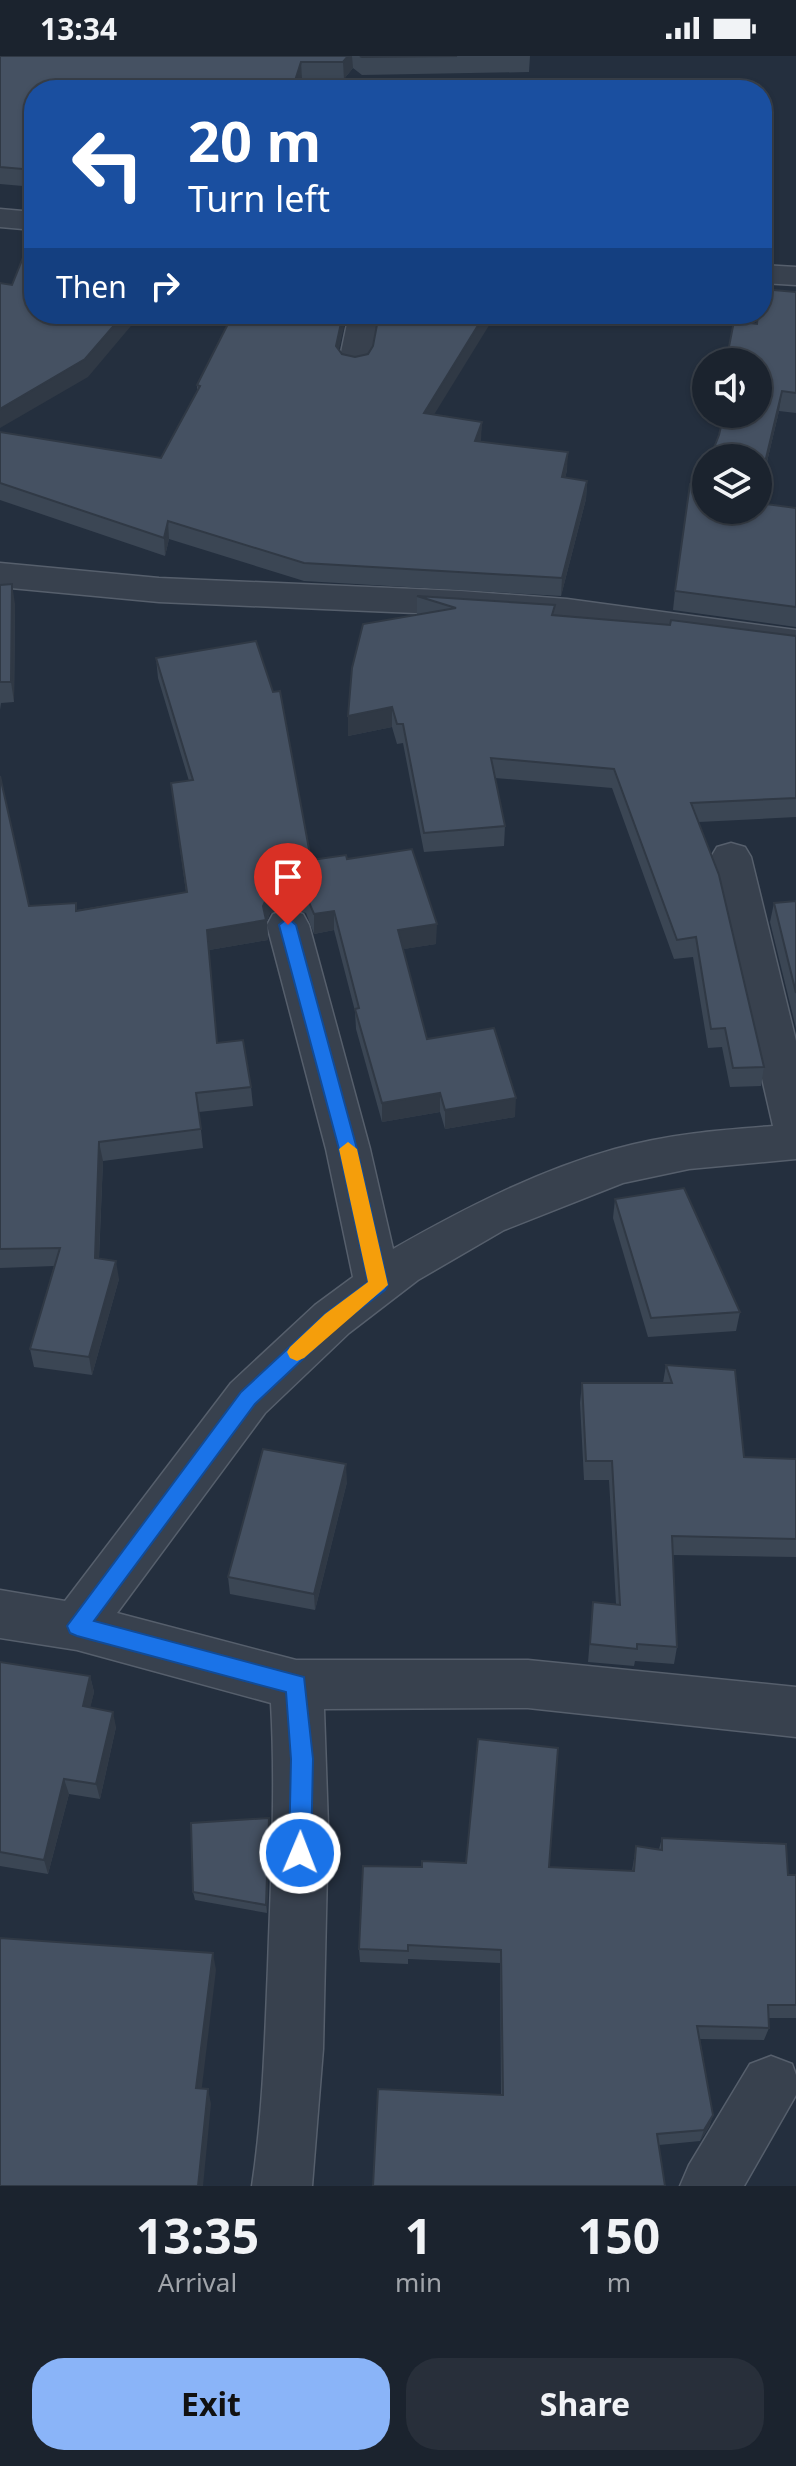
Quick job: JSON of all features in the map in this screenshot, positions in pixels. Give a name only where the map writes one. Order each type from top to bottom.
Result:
[{"type":"street","points":[[0,218],[24,220]]},
{"type":"street","points":[[772,275],[796,276]]},
{"type":"street","points":[[355,362],[363,324]]},
{"type":"street","points":[[0,575],[159,590],[461,603],[567,611],[796,642]]},
{"type":"street","points":[[731,857],[796,1131]]},
{"type":"street","points":[[288,925],[348,1149],[378,1285]]},
{"type":"street","points":[[77,1626],[248,1398],[332,1319],[402,1267],[488,1217],[617,1166],[689,1151],[796,1141]]},
{"type":"street","points":[[0,1614],[77,1626],[296,1685],[528,1684],[796,1712]]},
{"type":"street","points":[[282,2186],[291,2130],[299,1900],[302,1759],[296,1685]]},
{"type":"street","points":[[710,2186],[771,2085]]},
{"type":"building","points":[[0,56],[348,56],[343,62],[301,62],[295,80],[24,80],[24,169],[0,167]]},
{"type":"building","points":[[360,56],[457,56],[362,57]]},
{"type":"building","points":[[24,255],[24,324],[115,324],[85,359],[0,409],[0,283],[12,285]]},
{"type":"building","points":[[772,290],[796,292],[796,393],[782,391],[769,444],[715,444],[721,428],[772,428],[772,348],[729,348],[733,324],[772,324]]},
{"type":"building","points":[[228,324],[341,324],[336,346],[342,354],[355,357],[368,354],[373,346],[377,324],[479,324],[424,413],[482,422],[475,441],[568,452],[562,477],[587,481],[562,578],[304,563],[168,521],[164,538],[0,483],[0,432],[161,458],[200,386],[197,385]]},
{"type":"building","points":[[690,484],[692,524],[772,524],[772,505],[796,508],[796,607],[675,591]]},
{"type":"building","points":[[12,584],[11,682],[0,682],[0,585]]},
{"type":"building","points":[[417,596],[555,605],[552,615],[670,625],[671,620],[796,636],[796,798],[691,803],[719,875],[764,1067],[733,1068],[725,1028],[711,1029],[696,937],[677,940],[614,769],[491,758],[505,826],[424,833],[403,724],[397,724],[392,707],[348,716],[352,668],[363,624],[456,608]]},
{"type":"building","points":[[256,641],[273,692],[280,691],[311,860],[346,855],[347,859],[412,849],[437,924],[398,930],[427,1039],[494,1028],[516,1098],[445,1110],[440,1093],[382,1103],[355,1009],[359,1008],[334,911],[314,914],[305,893],[286,887],[269,893],[263,906],[266,920],[207,930],[217,1043],[243,1040],[251,1087],[196,1093],[201,1129],[99,1142],[95,1258],[116,1261],[89,1357],[30,1349],[60,1248],[0,1249],[0,776],[29,906],[76,903],[76,911],[187,892],[171,783],[193,780],[156,658]]},
{"type":"building","points":[[796,901],[796,993],[774,903]]},
{"type":"building","points":[[684,1188],[740,1312],[651,1318],[615,1199]]},
{"type":"building","points":[[666,1365],[735,1370],[744,1457],[796,1459],[796,1539],[672,1536],[677,1647],[637,1644],[637,1649],[590,1644],[593,1602],[620,1605],[612,1461],[586,1461],[582,1383],[672,1383]]},
{"type":"building","points":[[263,1449],[346,1464],[314,1594],[228,1577]]},
{"type":"building","points":[[0,1662],[90,1676],[83,1706],[113,1712],[96,1784],[64,1779],[44,1860],[0,1852]]},
{"type":"building","points":[[478,1739],[558,1748],[549,1867],[634,1871],[636,1846],[662,1850],[662,1838],[786,1844],[788,1875],[796,1875],[796,2005],[768,2005],[769,2028],[697,2026],[713,2115],[704,2130],[657,2134],[665,2186],[373,2186],[378,2089],[503,2095],[501,1950],[408,1945],[408,1951],[359,1949],[363,1866],[422,1867],[422,1861],[466,1863]]},
{"type":"building","points":[[269,1818],[266,1905],[193,1892],[191,1823]]},
{"type":"building","points":[[0,1938],[213,1953],[196,2088],[208,2089],[198,2186],[0,2186]]},
{"type":"slow traffic","points":[[297,1352],[332,1319],[378,1285],[348,1149]]},
{"type":"route","points":[[288,925],[348,1149],[378,1285],[332,1319],[248,1398],[77,1626],[296,1685],[302,1759],[300,1853]]}]
